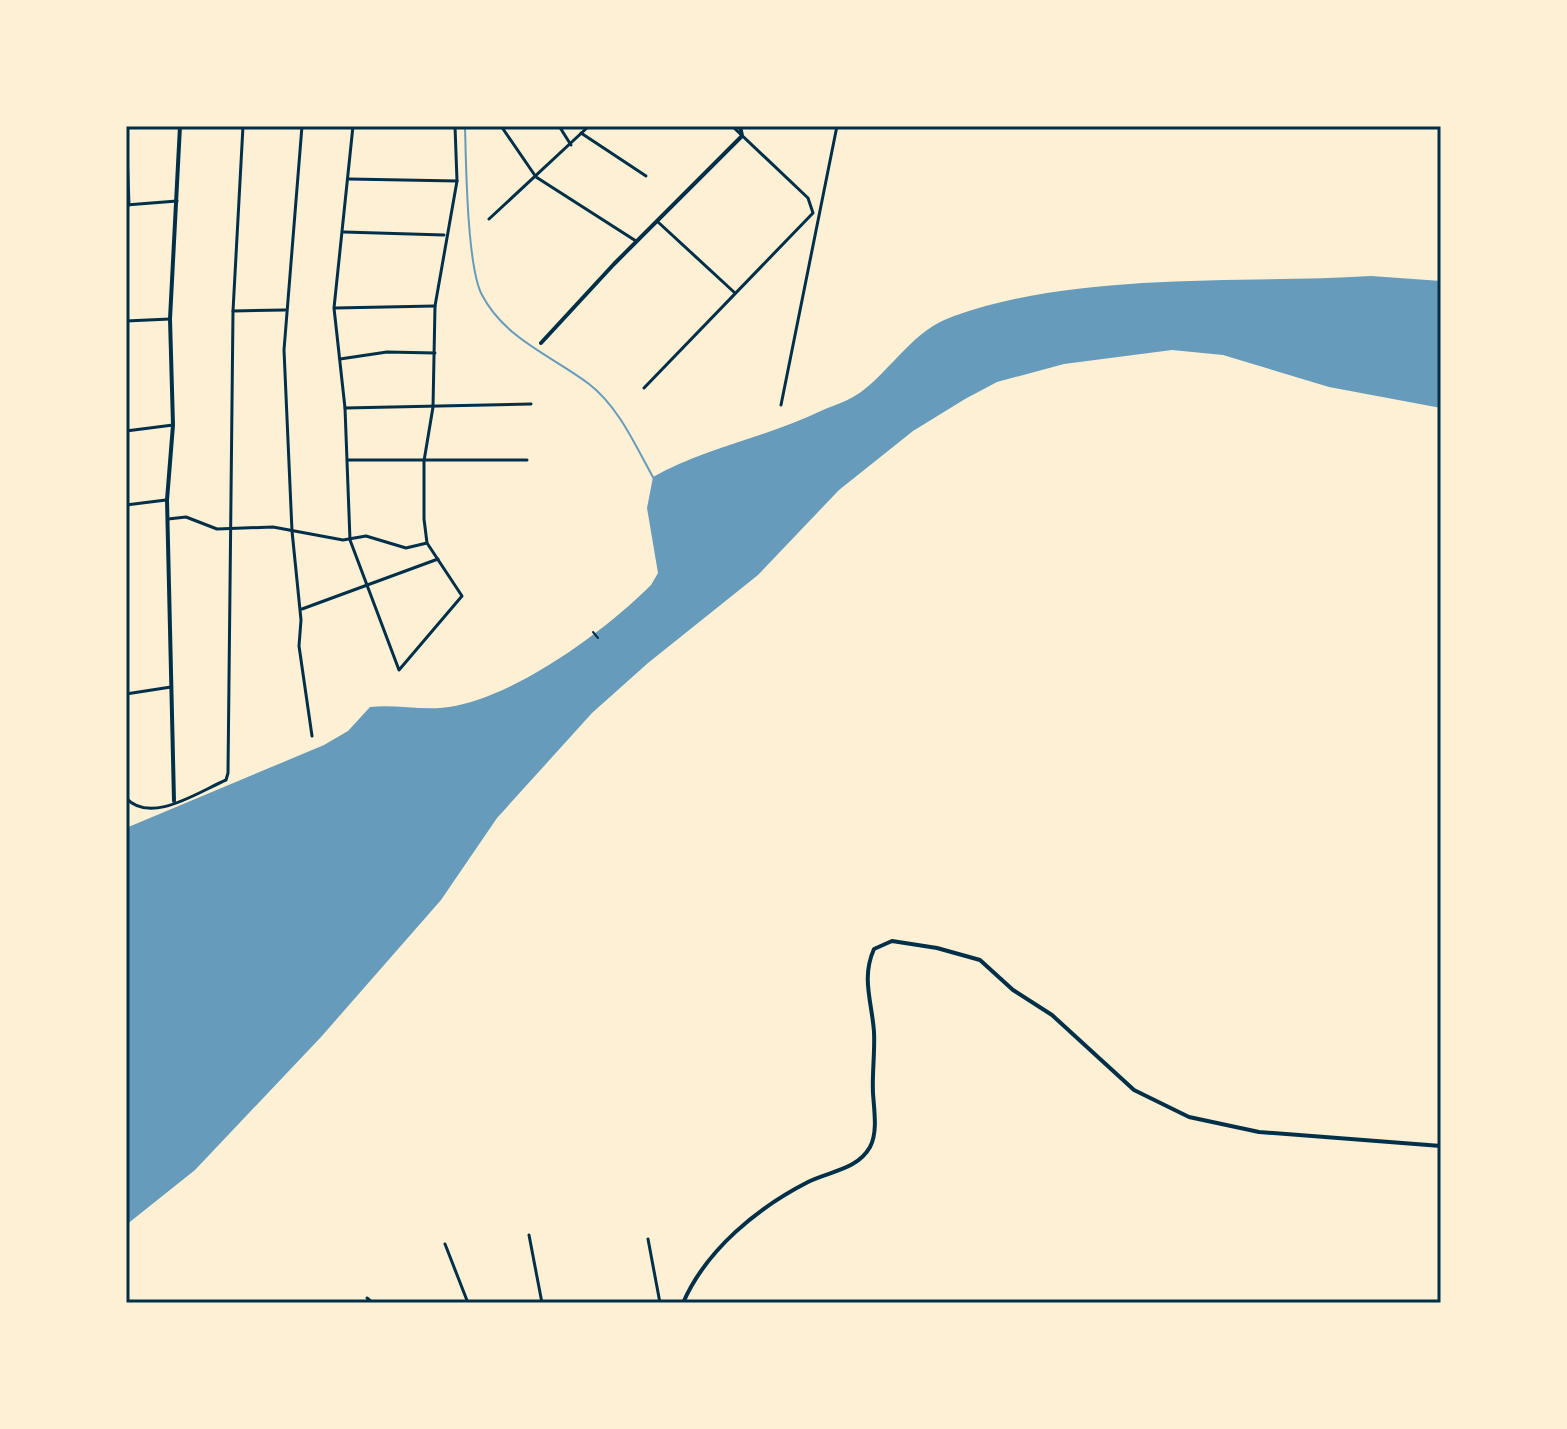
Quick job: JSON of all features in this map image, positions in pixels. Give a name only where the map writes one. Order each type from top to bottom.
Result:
[{"type":"street","points":[[126,126],[128,205],[177,201]]},
{"type":"street","points":[[174,801],[167,500],[173,425],[170,319],[180,126]]},
{"type":"street","points":[[126,798],[148,810],[164,808],[226,780],[228,773],[233,311],[243,126]]},
{"type":"street","points":[[302,126],[285,310],[292,531],[300,609],[299,646],[312,736]]},
{"type":"street","points":[[353,126],[334,308],[345,408],[350,540],[399,670],[462,596],[427,543],[424,461],[433,407],[435,306],[445,235],[457,181],[455,126]]},
{"type":"street","points":[[501,126],[536,177],[637,242]]},
{"type":"street","points":[[559,126],[571,145]]},
{"type":"street","points":[[489,219],[589,126]]},
{"type":"street","points":[[644,388],[813,213],[808,198],[732,126]]},
{"type":"street","points":[[740,126],[742,136]]},
{"type":"street","points":[[781,405],[837,126]]},
{"type":"street","points":[[581,133],[646,176]]},
{"type":"street","points":[[541,343],[742,136]]},
{"type":"street","points":[[347,179],[457,181]]},
{"type":"street","points":[[658,222],[735,293]]},
{"type":"street","points":[[344,232],[445,235]]},
{"type":"street","points":[[334,308],[435,306]]},
{"type":"street","points":[[233,311],[285,310]]},
{"type":"street","points":[[126,321],[170,319]]},
{"type":"street","points":[[340,359],[387,352],[435,353]]},
{"type":"street","points":[[345,408],[531,404]]},
{"type":"street","points":[[126,431],[173,425]]},
{"type":"street","points":[[348,460],[527,460]]},
{"type":"street","points":[[126,505],[167,500]]},
{"type":"street","points":[[168,519],[186,517],[217,529],[258,526],[350,540],[366,536],[413,549],[427,543]]},
{"type":"street","points":[[300,609],[438,559]]},
{"type":"street","points":[[126,694],[171,687]]},
{"type":"street","points":[[683,1303],[703,1266],[723,1244],[786,1194],[861,1160],[872,1144],[874,1029],[866,986],[867,964],[874,949],[892,941],[937,948],[980,960],[1013,990],[1052,1015],[1134,1090],[1189,1117],[1259,1132],[1441,1146]]},
{"type":"street","points":[[529,1235],[542,1303]]},
{"type":"street","points":[[648,1239],[660,1303]]},
{"type":"street","points":[[445,1244],[468,1303]]},
{"type":"street","points":[[367,1298],[373,1303]]},
{"type":"path","points":[[593,632],[598,638]]},
{"type":"water","points":[[1371,276],[1441,281],[1441,408],[1329,387],[1223,355],[1172,350],[1064,364],[997,382],[913,431],[839,490],[758,575],[648,663],[592,713],[497,818],[441,900],[321,1037],[195,1170],[126,1225],[126,828],[324,745],[348,731],[370,707],[439,708],[475,701],[557,660],[632,603],[651,585],[658,573],[647,508],[653,477],[852,397],[873,382],[915,340],[940,322],[1003,302],[1107,286]]},
{"type":"waterway","points":[[465,126],[470,239],[482,295],[503,324],[516,335],[600,393],[626,428],[654,479]]}]
